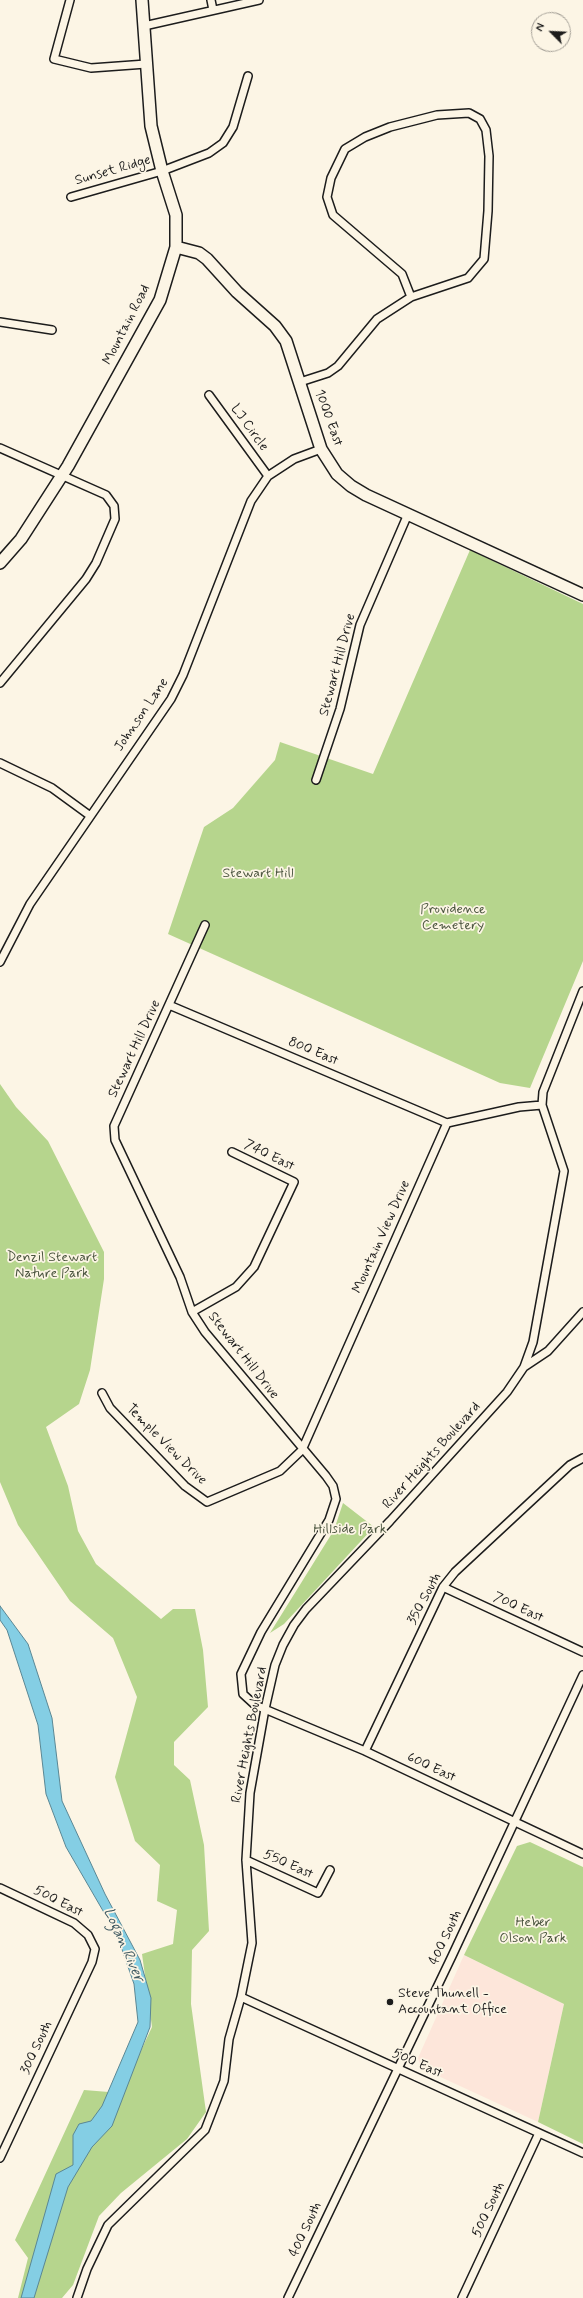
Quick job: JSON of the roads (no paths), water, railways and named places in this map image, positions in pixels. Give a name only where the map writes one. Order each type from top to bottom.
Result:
[{"type":"street","points":[[70,0],[54,58],[91,68],[146,64]]},
{"type":"street","name":"Mountain Road","points":[[0,564],[21,540],[62,475],[160,300],[176,247],[176,215],[162,171],[151,126],[142,0]]},
{"type":"street","points":[[211,0],[213,10]]},
{"type":"street","points":[[144,26],[259,0]]},
{"type":"street","name":"Sunset Ridge","points":[[71,197],[162,171],[209,154],[223,143],[233,127],[248,76]]},
{"type":"street","points":[[300,382],[328,373],[338,366],[377,319],[411,297],[468,278],[484,259],[488,211],[489,156],[486,130],[480,119],[469,113],[437,115],[390,127],[365,137],[345,150],[331,178],[327,197],[333,215],[402,274],[411,297]]},
{"type":"street","name":"1000 East","points":[[176,247],[199,253],[207,259],[237,292],[276,326],[286,342],[321,449],[337,474],[351,486],[583,595]]},
{"type":"street","points":[[0,322],[52,330]]},
{"type":"street","name":"LJ Circle","points":[[209,395],[268,476]]},
{"type":"street","points":[[0,448],[106,495],[114,506],[115,519],[96,563],[86,579],[0,683]]},
{"type":"street","name":"Johnson Lane","points":[[0,962],[30,904],[89,815],[171,699],[183,675],[251,501],[268,476],[294,459],[321,449]]},
{"type":"street","name":"Stewart Hill Drive","points":[[316,780],[340,709],[360,625],[408,514]]},
{"type":"street","points":[[0,763],[52,788],[89,815]]},
{"type":"street","name":"Stewart Hill Drive","points":[[205,925],[114,1126],[115,1140],[180,1276],[192,1312],[205,1332],[333,1486],[336,1499],[329,1520],[261,1632],[241,1674],[243,1694],[255,1705],[265,1709]]},
{"type":"street","name":"River Heights Boulevard","points":[[77,2298],[87,2269],[108,2225],[205,2130],[224,2081],[229,2039],[241,1997],[252,1943],[246,1860],[250,1793],[265,1709],[275,1665],[294,1625],[306,1609],[396,1516],[507,1392],[524,1367],[533,1342],[564,1171],[542,1105],[543,1092],[583,991]]},
{"type":"street","name":"800 East","points":[[169,1005],[447,1123]]},
{"type":"street","points":[[447,1123],[519,1106],[542,1105]]},
{"type":"street","name":"Mountain View Drive","points":[[302,1450],[447,1123]]},
{"type":"street","name":"740 East","points":[[192,1312],[236,1287],[254,1267],[294,1182],[232,1152]]},
{"type":"street","points":[[524,1367],[548,1351],[583,1312]]},
{"type":"street","name":"Temple View Drive","points":[[102,1393],[110,1408],[185,1486],[207,1502],[280,1471],[302,1450]]},
{"type":"street","name":"350 South","points":[[365,1752],[443,1587],[455,1572],[570,1464],[583,1458]]},
{"type":"street","name":"700 East","points":[[443,1587],[583,1652]]},
{"type":"street","name":"400 South","points":[[288,2298],[396,2069],[452,1956],[583,1675]]},
{"type":"street","name":"600 East","points":[[265,1709],[365,1752],[583,1854]]},
{"type":"street","name":"550 East","points":[[246,1860],[318,1893],[330,1870]]},
{"type":"street","name":"500 East","points":[[0,1888],[74,1923],[88,1935],[95,1949]]},
{"type":"street","name":"300 South","points":[[0,2158],[92,1962],[95,1949]]},
{"type":"street","name":"500 East","points":[[241,1997],[583,2154]]},
{"type":"street","name":"500 South","points":[[462,2298],[539,2133]]},
{"type":"water","name":"Logan River","points":[[0,1606],[28,1644],[52,1718],[62,1801],[105,1894],[140,1960],[151,1998],[150,2027],[112,2126],[92,2147],[68,2187],[34,2298],[21,2298],[56,2174],[73,2165],[73,2135],[79,2124],[91,2121],[102,2106],[138,2022],[134,1984],[117,1935],[66,1847],[46,1794],[38,1725],[7,1630],[0,1620]]},
{"type":"place","name":"Steve Thunell - Accountant Office","points":[[390,2002]]},
{"type":"park label","name":"Stewart Hill","points":[[258,874]]},
{"type":"park label","name":"Providence Cemetery","points":[[453,918]]},
{"type":"park label","name":"Denzil Stewart Nature Park","points":[[52,1266]]},
{"type":"park label","name":"Hillside Park","points":[[350,1530]]},
{"type":"park label","name":"Heber Olson Park","points":[[533,1932]]}]
